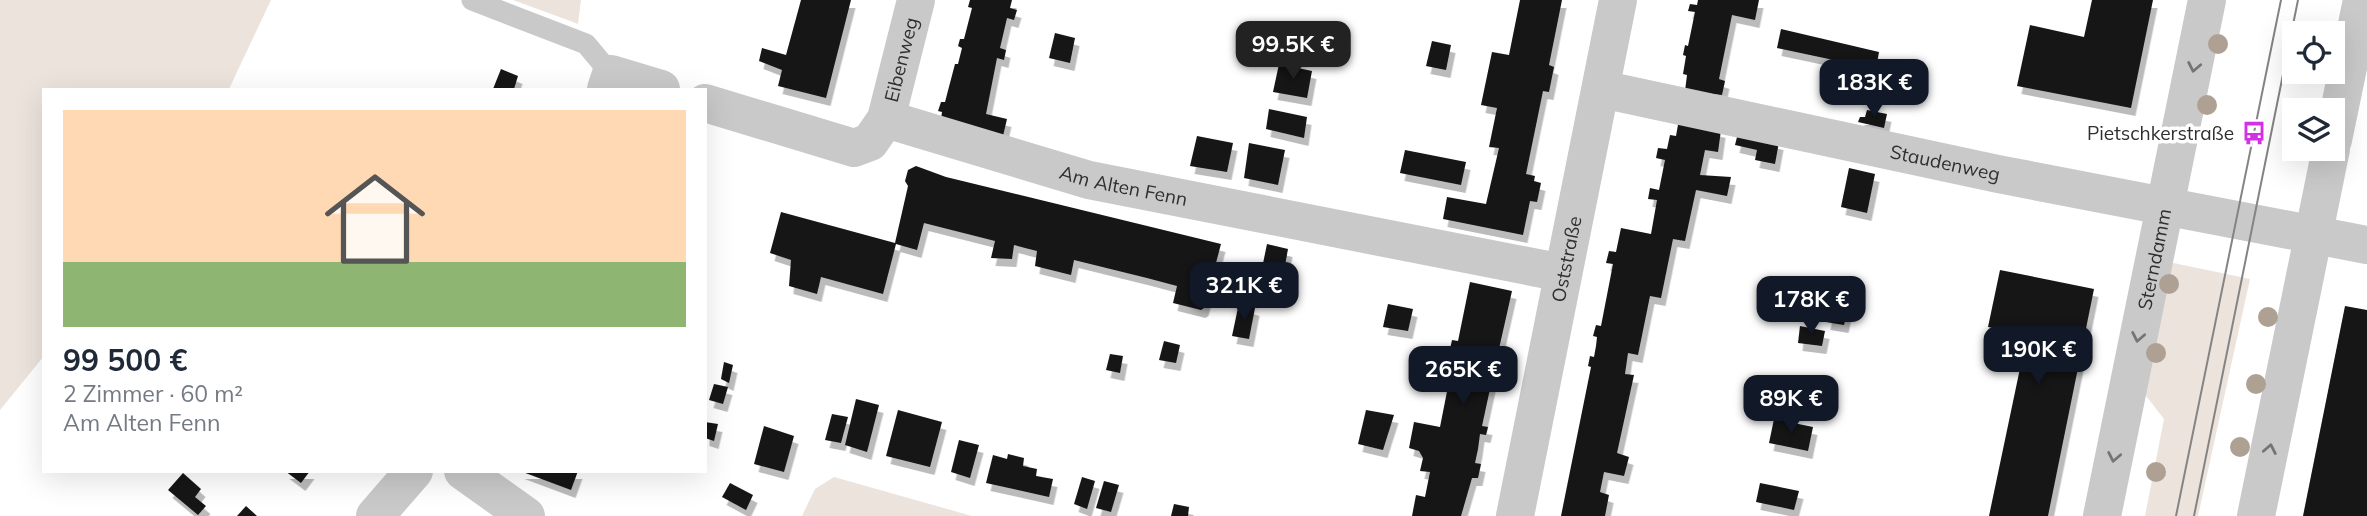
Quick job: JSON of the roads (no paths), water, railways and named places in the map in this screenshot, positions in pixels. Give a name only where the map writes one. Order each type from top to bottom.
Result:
[{"type":"street","name":"Eibenweg","points":[[886,119],[916,0]]},
{"type":"street","name":"Oststraße","points":[[1515,516],[1618,0]]},
{"type":"street","name":"Sterndamm","points":[[2102,516],[2207,0]]},
{"type":"street","points":[[2342,98],[2362,0]]},
{"type":"street","points":[[609,82],[654,88]]},
{"type":"street","name":"Staudenweg","points":[[1601,89],[2165,207],[2313,235]]},
{"type":"street","points":[[707,104],[854,148],[870,142],[886,119]]},
{"type":"street","name":"Am Alten Fenn","points":[[886,119],[1089,180],[1563,273]]},
{"type":"street","points":[[2256,516],[2328,161]]},
{"type":"street","points":[[2313,235],[2367,245]]},
{"type":"street","points":[[375,516],[412,473]]},
{"type":"street","points":[[466,473],[526,516]]},
{"type":"lane","points":[[472,0],[586,44],[609,82]]},
{"type":"tram line","points":[[2176,516],[2281,0]]},
{"type":"tram line","points":[[2194,516],[2298,0]]},
{"type":"place","name":"Pietschkerstraße","points":[[2254,133]]}]
